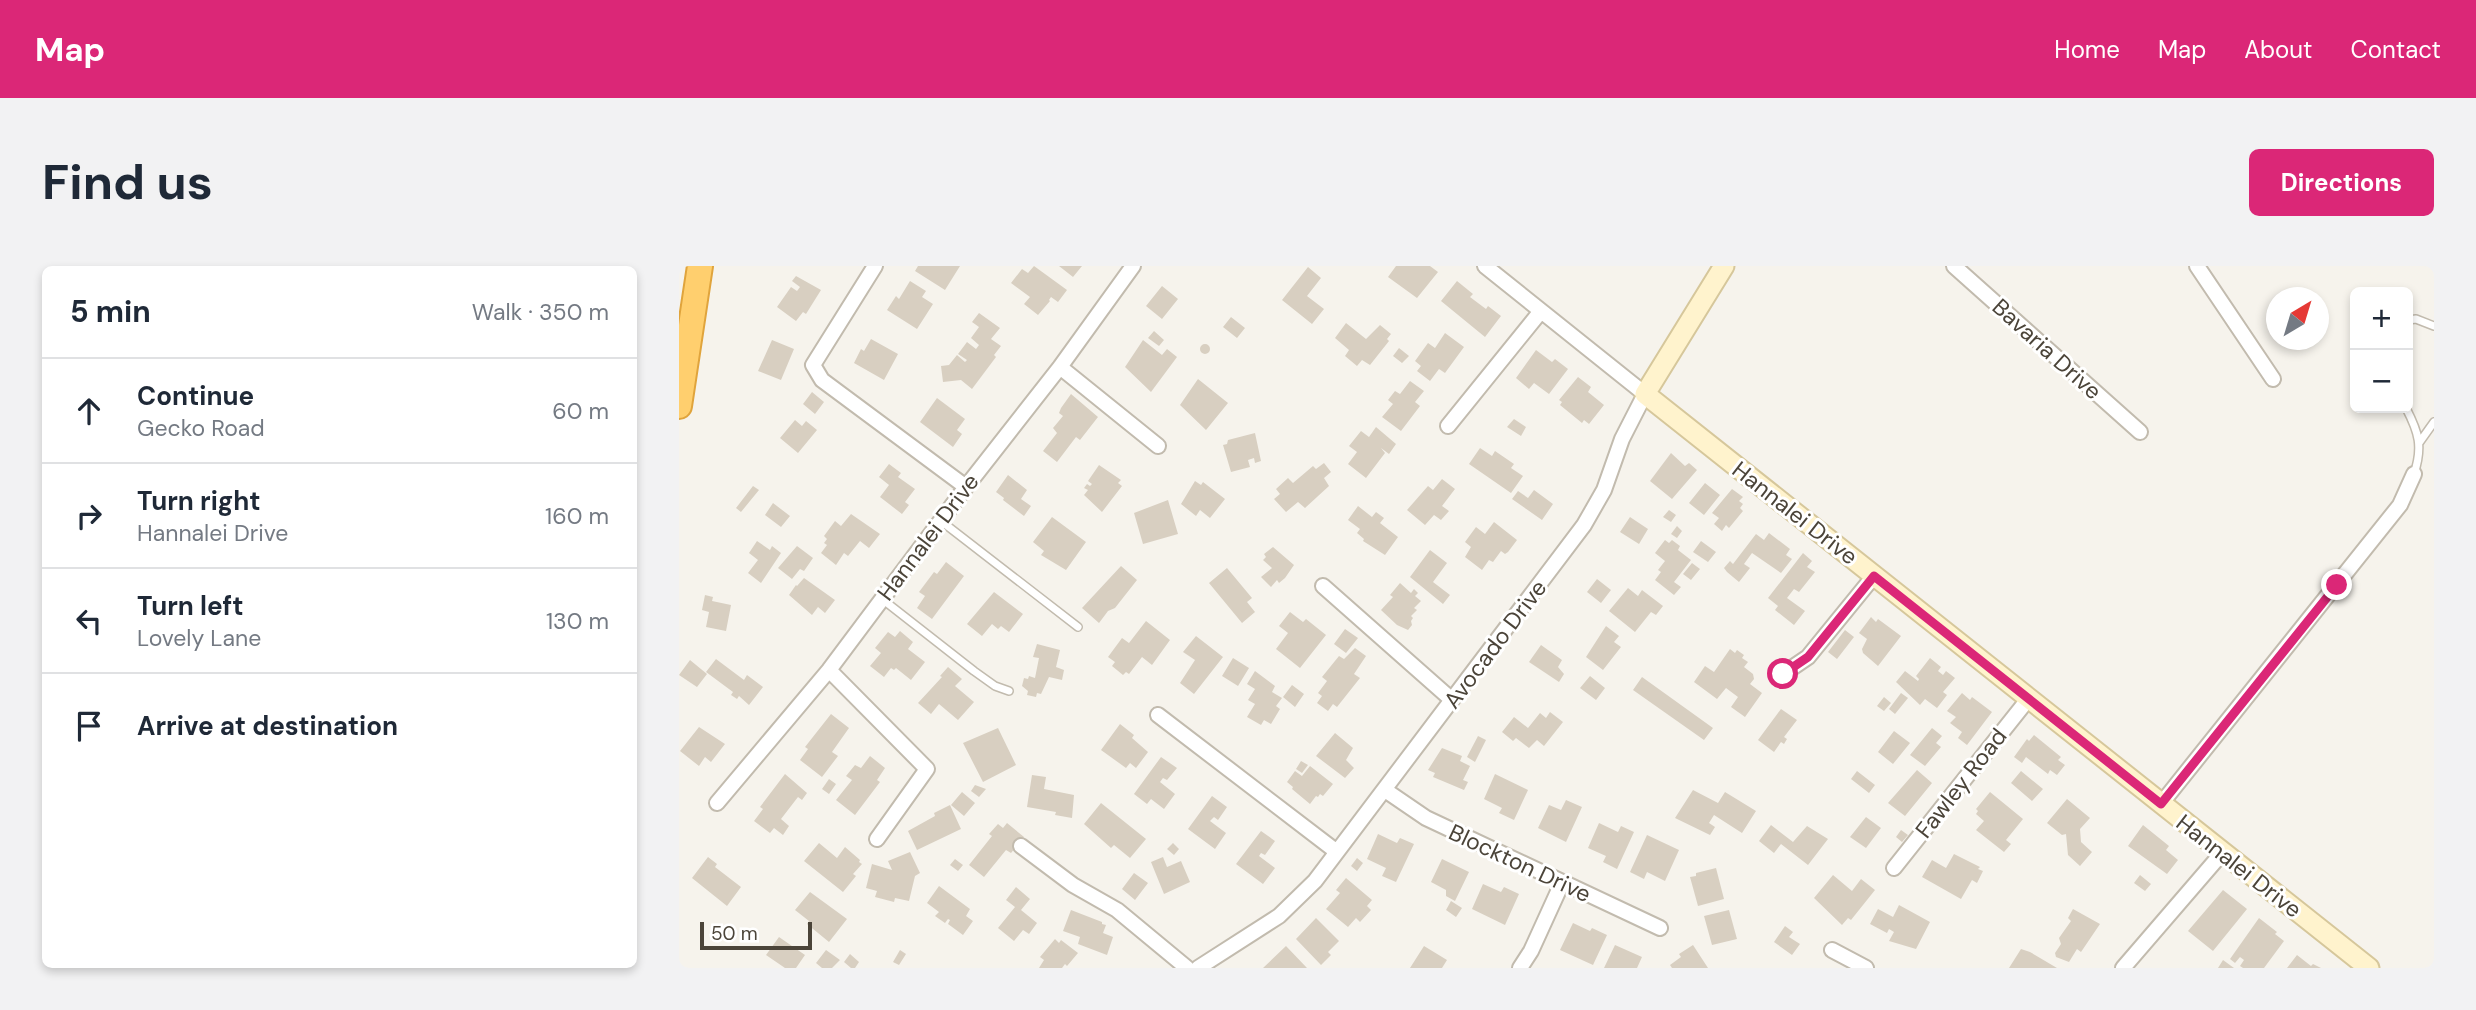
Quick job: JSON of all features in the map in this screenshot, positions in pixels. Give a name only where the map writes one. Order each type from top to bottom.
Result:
[{"type":"highway","points":[[679,406],[700,266]]},
{"type":"street","points":[[875,266],[813,365],[822,380],[966,487]]},
{"type":"street","name":"Hannalei Drive","points":[[717,803],[829,670],[1060,367],[1133,266]]},
{"type":"street","name":"Hannalei Drive","points":[[1485,266],[2369,968]]},
{"type":"street","name":"Avocado Drive","points":[[1198,968],[1279,916],[1315,881],[1584,525],[1604,490],[1622,439],[1645,394],[1724,266]]},
{"type":"street","name":"Bavaria Drive","points":[[1954,266],[2140,432]]},
{"type":"street","points":[[2197,266],[2273,379]]},
{"type":"street","points":[[1448,426],[1541,311]]},
{"type":"street","points":[[1060,367],[1158,446]]},
{"type":"street","points":[[2161,804],[2400,505],[2414,474]]},
{"type":"street","points":[[1783,674],[1808,657],[1874,576]]},
{"type":"street","points":[[1323,586],[1452,700]]},
{"type":"street","points":[[829,670],[927,769],[877,839]]},
{"type":"street","name":"Fawley Road","points":[[1894,868],[2029,698]]},
{"type":"street","points":[[1158,715],[1337,852]]},
{"type":"street","name":"Blockton Drive","points":[[1385,790],[1426,818],[1660,928]]},
{"type":"street","points":[[1021,846],[1073,885],[1117,910],[1187,968]]},
{"type":"street","points":[[2123,968],[2223,852]]},
{"type":"street","points":[[1520,968],[1531,951],[1562,883]]},
{"type":"street","points":[[1832,950],[1866,968]]},
{"type":"lane","points":[[2413,319],[2434,326]]},
{"type":"lane","points":[[2408,413],[2419,437],[2419,457],[2414,474]]},
{"type":"lane","points":[[2419,443],[2434,422]]},
{"type":"lane","points":[[941,520],[1078,627]]},
{"type":"lane","points":[[882,599],[985,679],[1009,691]]},
{"type":"building","points":[[918,266],[960,266],[945,290],[915,271]]},
{"type":"building","points":[[1034,266],[1067,290],[1058,302],[1051,297],[1038,315],[1024,304],[1030,297],[1011,283],[1022,269],[1028,273]]},
{"type":"building","points":[[1059,266],[1082,266],[1073,277]]},
{"type":"building","points":[[1396,266],[1430,266],[1438,272],[1417,298],[1388,277]]},
{"type":"building","points":[[1308,267],[1321,278],[1307,296],[1324,309],[1312,324],[1282,300]]},
{"type":"building","points":[[796,276],[821,290],[806,314],[803,312],[796,321],[777,307],[791,287],[797,291],[800,287],[792,281]]},
{"type":"building","points":[[910,281],[926,291],[922,297],[933,304],[917,329],[887,310],[896,296],[899,299]]},
{"type":"building","points":[[1457,281],[1473,294],[1470,297],[1501,316],[1485,337],[1441,301]]},
{"type":"building","points":[[1162,286],[1178,299],[1162,319],[1146,306]]},
{"type":"building","points":[[979,313],[1000,328],[991,339],[1001,346],[994,355],[996,357],[972,389],[961,380],[943,382],[941,366],[949,365],[957,355],[965,362],[967,360],[958,354],[967,342],[976,349],[979,345],[971,338],[979,327],[972,322]]},
{"type":"building","points":[[1231,317],[1245,328],[1237,338],[1223,327]]},
{"type":"building","points":[[1346,323],[1366,339],[1380,325],[1391,334],[1387,339],[1389,341],[1370,365],[1362,360],[1357,366],[1345,356],[1349,350],[1335,338]]},
{"type":"building","points":[[1154,331],[1164,340],[1159,346],[1148,338]]},
{"type":"building","points":[[1445,333],[1464,347],[1445,373],[1439,369],[1430,381],[1417,371],[1421,366],[1415,361],[1428,343],[1435,348]]},
{"type":"building","points":[[871,339],[898,354],[884,380],[854,363],[861,349],[864,351]]},
{"type":"building","points":[[772,340],[794,349],[781,380],[758,371]]},
{"type":"building","points":[[1143,340],[1162,355],[1167,349],[1177,357],[1151,392],[1125,367]]},
{"type":"building","points":[[1205,344],[1210,349],[1205,354],[1200,349]]},
{"type":"building","points":[[1399,348],[1409,356],[1402,363],[1393,356]]},
{"type":"building","points":[[1536,350],[1552,362],[1555,359],[1568,369],[1549,394],[1534,383],[1529,389],[1516,378]]},
{"type":"building","points":[[1578,377],[1591,387],[1588,392],[1604,405],[1589,424],[1584,420],[1582,423],[1560,405],[1562,402],[1559,400]]},
{"type":"building","points":[[1198,379],[1228,403],[1206,430],[1180,405]]},
{"type":"building","points":[[1410,381],[1424,391],[1415,402],[1420,406],[1401,431],[1382,417],[1393,404],[1388,400],[1395,391],[1400,394]]},
{"type":"building","points":[[812,392],[824,402],[815,414],[803,404]]},
{"type":"building","points":[[1071,394],[1098,417],[1080,440],[1076,437],[1057,462],[1043,451],[1057,433],[1053,428],[1063,416],[1059,413]]},
{"type":"building","points":[[937,398],[965,419],[957,430],[962,434],[953,447],[920,422]]},
{"type":"building","points":[[1514,419],[1526,427],[1521,436],[1507,427]]},
{"type":"building","points":[[795,420],[802,426],[806,421],[817,430],[798,453],[780,438]]},
{"type":"building","points":[[1376,427],[1396,444],[1389,454],[1381,448],[1385,453],[1366,478],[1348,464],[1357,452],[1349,446],[1361,431],[1369,437]]},
{"type":"building","points":[[1255,433],[1261,461],[1255,463],[1254,458],[1248,460],[1250,467],[1231,472],[1223,445],[1227,444],[1228,440]]},
{"type":"building","points":[[1480,448],[1492,456],[1495,451],[1514,464],[1511,468],[1523,476],[1511,493],[1469,464]]},
{"type":"building","points":[[1671,453],[1685,466],[1689,463],[1697,470],[1672,499],[1650,481]]},
{"type":"building","points":[[1324,463],[1331,472],[1324,478],[1329,486],[1305,508],[1298,502],[1286,512],[1274,499],[1280,494],[1276,489],[1288,478],[1293,483],[1313,466],[1316,469]]},
{"type":"building","points":[[889,464],[901,473],[898,477],[915,489],[905,502],[909,505],[902,514],[880,497],[889,485],[879,477]]},
{"type":"building","points":[[1099,465],[1121,480],[1118,483],[1122,486],[1102,512],[1084,495],[1088,490],[1084,488],[1087,484],[1092,484],[1088,481]]},
{"type":"building","points":[[1008,475],[1027,490],[1021,499],[1031,506],[1024,516],[996,492]]},
{"type":"building","points":[[1442,479],[1455,489],[1442,506],[1449,511],[1441,520],[1434,515],[1425,525],[1407,510],[1428,486],[1433,490]]},
{"type":"building","points":[[1195,481],[1201,485],[1203,482],[1225,499],[1210,518],[1200,510],[1196,516],[1181,504]]},
{"type":"building","points":[[1705,483],[1720,495],[1704,515],[1689,503]]},
{"type":"building","points":[[753,486],[759,490],[741,512],[736,508]]},
{"type":"building","points":[[1732,489],[1743,497],[1739,501],[1743,504],[1740,508],[1743,511],[1729,528],[1726,525],[1722,531],[1714,524],[1719,518],[1712,513]]},
{"type":"building","points":[[1534,490],[1553,504],[1542,520],[1512,499],[1518,491],[1528,498]]},
{"type":"building","points":[[1168,500],[1178,534],[1143,544],[1134,513]]},
{"type":"building","points":[[773,503],[790,516],[781,527],[765,515]]},
{"type":"building","points":[[1358,506],[1372,517],[1376,512],[1384,518],[1380,523],[1398,537],[1385,555],[1363,541],[1357,533],[1360,529],[1348,520]]},
{"type":"building","points":[[1669,510],[1676,515],[1671,522],[1663,517]]},
{"type":"building","points":[[851,514],[880,534],[869,548],[860,541],[848,556],[844,553],[836,565],[821,553],[827,545],[824,543],[827,539],[824,536],[835,521],[841,526]]},
{"type":"building","points":[[1052,517],[1086,542],[1066,570],[1041,555],[1044,551],[1033,542]]},
{"type":"building","points":[[1630,517],[1648,529],[1639,544],[1620,532]]},
{"type":"building","points":[[1494,522],[1517,540],[1508,552],[1505,554],[1501,551],[1493,562],[1489,560],[1482,570],[1465,557],[1471,547],[1465,542],[1476,527],[1485,534]]},
{"type":"building","points":[[1677,526],[1682,531],[1677,538],[1671,534]]},
{"type":"building","points":[[1769,533],[1790,549],[1786,555],[1792,559],[1781,573],[1752,553],[1744,564],[1750,568],[1739,582],[1724,568],[1730,561],[1733,564],[1756,534],[1764,540]]},
{"type":"building","points":[[1665,540],[1669,543],[1672,540],[1680,546],[1678,550],[1691,560],[1674,582],[1681,587],[1674,595],[1655,580],[1665,561],[1655,553]]},
{"type":"building","points":[[757,541],[770,550],[772,546],[781,553],[761,583],[748,573],[758,560],[749,553]]},
{"type":"building","points":[[1701,541],[1716,552],[1708,562],[1693,552]]},
{"type":"building","points":[[797,546],[813,558],[804,571],[800,569],[792,579],[778,568]]},
{"type":"building","points":[[1273,547],[1294,565],[1285,578],[1279,583],[1277,580],[1271,587],[1261,577],[1272,568],[1263,560],[1266,557],[1264,554]]},
{"type":"building","points":[[1430,550],[1447,563],[1433,582],[1450,595],[1443,604],[1410,577]]},
{"type":"building","points":[[1803,553],[1812,561],[1807,567],[1815,572],[1799,592],[1794,589],[1787,598],[1805,611],[1794,625],[1775,610],[1778,606],[1768,598]]},
{"type":"building","points":[[946,562],[964,576],[932,619],[917,608],[925,596],[919,592],[934,572],[937,574]]},
{"type":"building","points":[[1692,563],[1700,569],[1691,580],[1683,574]]},
{"type":"building","points":[[1121,566],[1137,580],[1099,623],[1082,608]]},
{"type":"building","points":[[1227,568],[1252,598],[1247,602],[1255,612],[1242,623],[1209,583]]},
{"type":"building","points":[[804,578],[835,600],[825,613],[818,607],[812,615],[789,595]]},
{"type":"building","points":[[1597,579],[1611,590],[1601,603],[1587,592]]},
{"type":"building","points":[[1400,583],[1411,593],[1414,589],[1418,593],[1415,596],[1421,601],[1414,608],[1417,610],[1411,616],[1412,625],[1408,630],[1397,625],[1381,610],[1393,597],[1390,595]]},
{"type":"building","points":[[1628,588],[1638,596],[1642,590],[1663,606],[1656,615],[1651,612],[1635,632],[1609,611]]},
{"type":"building","points":[[994,592],[1023,614],[1009,632],[992,624],[982,636],[967,624]]},
{"type":"building","points":[[705,595],[713,597],[712,601],[731,605],[726,631],[706,627],[709,612],[702,610]]},
{"type":"building","points":[[1290,612],[1303,622],[1306,619],[1326,635],[1300,668],[1276,649],[1288,633],[1279,626]]},
{"type":"building","points":[[1871,617],[1901,636],[1878,666],[1863,653],[1867,639],[1859,633]]},
{"type":"building","points":[[1146,621],[1170,640],[1152,665],[1142,657],[1129,674],[1126,672],[1123,675],[1112,666],[1115,662],[1108,657],[1122,638],[1129,643]]},
{"type":"building","points":[[1606,626],[1619,636],[1614,642],[1621,647],[1603,670],[1586,657]]},
{"type":"building","points":[[1345,629],[1358,638],[1346,653],[1334,644]]},
{"type":"building","points":[[1845,630],[1854,637],[1837,659],[1828,652]]},
{"type":"building","points":[[900,631],[913,642],[908,649],[925,662],[911,680],[896,668],[891,668],[884,677],[870,666],[881,653],[875,648],[888,632],[895,637]]},
{"type":"building","points":[[1196,636],[1223,657],[1194,694],[1180,683],[1195,660],[1183,652]]},
{"type":"building","points":[[1037,644],[1060,650],[1056,667],[1064,670],[1062,680],[1049,677],[1041,694],[1037,693],[1036,697],[1027,695],[1028,691],[1022,686],[1024,678],[1035,678],[1039,658],[1033,657]]},
{"type":"building","points":[[1541,645],[1562,660],[1558,667],[1564,674],[1559,682],[1529,662]]},
{"type":"building","points":[[1355,648],[1366,656],[1354,674],[1360,678],[1337,707],[1333,704],[1328,711],[1317,703],[1322,696],[1318,693],[1327,681],[1322,677],[1339,656],[1344,659]]},
{"type":"building","points":[[1730,649],[1744,655],[1742,658],[1748,662],[1744,667],[1753,674],[1754,679],[1750,684],[1762,693],[1745,717],[1731,707],[1738,697],[1726,688],[1717,699],[1694,682],[1705,666],[1714,672]]},
{"type":"building","points":[[1233,658],[1249,668],[1238,686],[1222,676]]},
{"type":"building","points":[[1930,658],[1941,667],[1938,671],[1943,675],[1946,671],[1955,678],[1943,692],[1947,695],[1937,708],[1925,699],[1920,705],[1896,682],[1905,671],[1918,681],[1916,676]]},
{"type":"building","points":[[716,659],[744,680],[747,675],[763,687],[749,705],[739,696],[737,699],[731,695],[733,692],[706,672]]},
{"type":"building","points":[[690,660],[707,674],[697,687],[679,675]]},
{"type":"building","points":[[948,667],[962,679],[955,686],[974,702],[958,720],[939,704],[931,714],[918,703]]},
{"type":"building","points":[[1255,671],[1275,686],[1272,692],[1282,698],[1276,706],[1280,709],[1271,724],[1264,720],[1261,725],[1247,717],[1255,704],[1248,700],[1255,689],[1247,684]]},
{"type":"building","points":[[1590,676],[1605,688],[1596,700],[1580,688]]},
{"type":"building","points":[[1642,677],[1713,728],[1704,740],[1633,690]]},
{"type":"building","points":[[1292,685],[1304,694],[1295,707],[1283,697]]},
{"type":"building","points":[[1901,693],[1908,698],[1895,714],[1889,709]]},
{"type":"building","points":[[1962,693],[1992,712],[1967,745],[1958,738],[1962,732],[1950,723],[1956,717],[1947,711]]},
{"type":"building","points":[[1884,697],[1891,703],[1884,711],[1877,706]]},
{"type":"building","points":[[1781,709],[1797,720],[1784,737],[1787,739],[1784,744],[1781,742],[1774,752],[1758,740]]},
{"type":"building","points":[[1550,712],[1563,722],[1544,746],[1537,740],[1529,748],[1516,738],[1513,741],[1502,732],[1514,717],[1528,728],[1540,713],[1546,718]]},
{"type":"building","points":[[831,714],[849,728],[832,752],[838,756],[822,777],[800,760],[808,749],[805,747]]},
{"type":"building","points":[[1120,724],[1134,735],[1132,738],[1148,752],[1136,768],[1130,763],[1126,768],[1101,750]]},
{"type":"building","points":[[699,727],[725,744],[711,762],[705,757],[699,766],[680,751]]},
{"type":"building","points":[[998,728],[1016,765],[983,782],[963,743]]},
{"type":"building","points":[[1932,728],[1942,736],[1936,743],[1941,747],[1925,766],[1910,755]]},
{"type":"building","points":[[1894,731],[1910,743],[1893,764],[1878,752]]},
{"type":"building","points":[[1335,733],[1353,748],[1346,760],[1354,768],[1345,778],[1316,756]]},
{"type":"building","points":[[2034,735],[2061,757],[2058,760],[2065,765],[2057,775],[2050,770],[2048,774],[2026,757],[2022,763],[2014,757],[2027,739],[2029,741]]},
{"type":"building","points":[[1478,736],[1486,740],[1475,762],[1467,757]]},
{"type":"building","points":[[1442,748],[1462,756],[1460,761],[1470,766],[1463,780],[1468,782],[1464,790],[1433,777],[1435,773],[1428,770]]},
{"type":"building","points":[[870,756],[885,768],[877,780],[880,782],[855,815],[836,800],[852,780],[846,776],[855,765],[861,768]]},
{"type":"building","points":[[1161,757],[1177,768],[1167,780],[1163,778],[1160,782],[1175,794],[1164,809],[1151,799],[1147,804],[1134,794]]},
{"type":"building","points":[[1301,761],[1308,765],[1302,773],[1296,769]]},
{"type":"building","points":[[1310,766],[1333,784],[1323,796],[1316,796],[1310,804],[1287,782],[1295,771],[1302,776]]},
{"type":"building","points":[[1917,770],[1932,783],[1905,816],[1888,803]]},
{"type":"building","points":[[1857,771],[1875,785],[1869,793],[1851,779]]},
{"type":"building","points":[[2021,771],[2043,789],[2032,801],[2011,783]]},
{"type":"building","points":[[785,774],[807,793],[802,800],[798,797],[781,819],[789,826],[783,835],[774,828],[770,833],[754,821],[763,809],[760,807]]},
{"type":"building","points":[[1495,774],[1528,790],[1514,820],[1499,813],[1502,808],[1484,799]]},
{"type":"building","points":[[1032,775],[1046,777],[1044,789],[1074,795],[1072,818],[1027,807]]},
{"type":"building","points":[[829,779],[836,784],[829,794],[822,789]]},
{"type":"building","points":[[975,785],[986,789],[979,797],[971,791]]},
{"type":"building","points":[[1693,790],[1718,803],[1725,792],[1756,811],[1742,833],[1714,815],[1709,823],[1715,827],[1710,835],[1675,818]]},
{"type":"building","points":[[962,792],[975,803],[964,816],[951,805]]},
{"type":"building","points":[[1990,792],[2023,819],[2006,840],[2011,844],[2004,852],[1976,830],[1984,821],[1976,814],[1976,809]]},
{"type":"building","points":[[1212,796],[1227,807],[1218,820],[1214,817],[1210,821],[1226,833],[1215,849],[1188,829]]},
{"type":"building","points":[[2067,799],[2090,818],[2080,829],[2081,842],[2092,852],[2080,866],[2068,855],[2066,834],[2062,835],[2047,823]]},
{"type":"building","points":[[1566,800],[1582,807],[1566,842],[1538,828],[1549,805],[1561,810]]},
{"type":"building","points":[[1101,803],[1146,839],[1130,858],[1114,845],[1111,848],[1084,824]]},
{"type":"building","points":[[950,805],[961,829],[917,850],[908,831]]},
{"type":"building","points":[[1866,817],[1881,828],[1866,848],[1850,837]]},
{"type":"building","points":[[1007,823],[1024,837],[1011,853],[1006,850],[984,877],[969,865],[998,824],[1003,828]]},
{"type":"building","points":[[1599,823],[1618,832],[1621,826],[1634,832],[1617,869],[1603,862],[1606,856],[1588,848]]},
{"type":"building","points":[[1771,825],[1793,842],[1807,826],[1828,839],[1808,865],[1781,844],[1774,853],[1759,841]]},
{"type":"building","points":[[2143,825],[2169,846],[2166,850],[2178,860],[2167,874],[2128,846]]},
{"type":"building","points":[[1901,830],[1908,835],[1902,842],[1896,837]]},
{"type":"building","points":[[1261,831],[1275,841],[1265,855],[1261,853],[1259,856],[1275,868],[1263,884],[1236,864]]},
{"type":"building","points":[[1378,834],[1397,843],[1400,838],[1414,844],[1396,882],[1382,876],[1386,868],[1367,859]]},
{"type":"building","points":[[1647,835],[1679,850],[1665,881],[1647,872],[1644,879],[1630,872]]},
{"type":"building","points":[[819,843],[837,858],[845,847],[862,864],[843,892],[804,861]]},
{"type":"building","points":[[1173,843],[1179,849],[1174,855],[1167,849]]},
{"type":"building","points":[[910,852],[920,873],[915,876],[909,901],[895,898],[894,902],[875,897],[877,891],[866,888],[872,864],[892,870],[888,861]]},
{"type":"building","points":[[1954,854],[1983,871],[1977,883],[1972,880],[1961,899],[1922,877],[1932,860],[1946,868]]},
{"type":"building","points":[[708,857],[717,864],[715,867],[741,887],[727,906],[692,878]]},
{"type":"building","points":[[1163,857],[1167,867],[1181,861],[1190,882],[1164,894],[1151,862]]},
{"type":"building","points":[[1357,858],[1363,863],[1357,871],[1351,866]]},
{"type":"building","points":[[955,859],[963,865],[958,871],[950,865]]},
{"type":"building","points":[[1442,859],[1469,872],[1455,901],[1446,896],[1446,890],[1431,882]]},
{"type":"building","points":[[1716,868],[1724,899],[1698,906],[1690,877]]},
{"type":"building","points":[[1134,873],[1148,883],[1135,900],[1122,889]]},
{"type":"building","points":[[1833,875],[1852,891],[1861,879],[1875,890],[1851,920],[1848,918],[1842,925],[1814,898]]},
{"type":"building","points":[[2140,875],[2151,884],[2145,891],[2134,883]]},
{"type":"building","points":[[1346,878],[1372,900],[1367,906],[1371,910],[1360,922],[1356,918],[1348,927],[1326,909],[1340,893],[1336,890]]},
{"type":"building","points":[[1483,884],[1501,892],[1504,887],[1519,894],[1505,925],[1472,909]]},
{"type":"building","points":[[939,886],[970,909],[966,916],[973,921],[963,935],[948,924],[950,920],[945,923],[935,916],[939,912],[927,903]]},
{"type":"building","points":[[1016,887],[1030,899],[1021,910],[1037,923],[1029,934],[1023,930],[1014,941],[998,928],[1015,907],[1006,900]]},
{"type":"building","points":[[2223,890],[2247,909],[2213,951],[2188,931]]},
{"type":"building","points":[[810,892],[847,919],[829,942],[795,910]]},
{"type":"building","points":[[1451,901],[1462,908],[1456,917],[1446,910]]},
{"type":"building","points":[[1899,905],[1930,922],[1916,949],[1889,941],[1894,932],[1889,929],[1887,933],[1870,924],[1878,909],[1893,917]]},
{"type":"building","points":[[2073,909],[2100,924],[2081,952],[2077,949],[2069,962],[2056,957],[2055,953],[2061,944],[2059,938],[2071,921],[2068,918]]},
{"type":"building","points":[[1071,910],[1106,925],[1103,933],[1113,937],[1107,955],[1078,944],[1080,937],[1063,931]]},
{"type":"building","points":[[1729,910],[1737,939],[1712,945],[1704,916]]},
{"type":"building","points":[[1316,918],[1339,941],[1328,952],[1331,955],[1321,965],[1296,939]]},
{"type":"building","points":[[2259,918],[2284,941],[2264,968],[2243,968],[2240,966],[2244,960],[2240,957],[2235,963],[2230,959]]},
{"type":"building","points":[[1573,923],[1607,935],[1593,965],[1560,950]]},
{"type":"building","points":[[1785,926],[1793,932],[1789,937],[1800,944],[1792,955],[1774,942]]},
{"type":"building","points":[[779,937],[805,955],[796,968],[785,968],[766,955]]},
{"type":"building","points":[[1055,939],[1059,943],[1061,940],[1078,953],[1062,968],[1039,968],[1044,960],[1040,957]]},
{"type":"building","points":[[1615,945],[1642,957],[1637,968],[1604,968]]},
{"type":"building","points":[[1693,945],[1708,968],[1672,968],[1670,965],[1681,957],[1679,954]]},
{"type":"building","points":[[1286,946],[1307,968],[1263,968]]},
{"type":"building","points":[[1424,946],[1447,960],[1442,968],[1410,968]]},
{"type":"building","points":[[2021,949],[2030,952],[2057,968],[2009,968]]},
{"type":"building","points":[[826,950],[840,960],[832,968],[822,968],[816,963]]},
{"type":"building","points":[[900,950],[906,954],[899,965],[893,962]]},
{"type":"building","points":[[850,954],[859,962],[855,968],[844,962]]},
{"type":"building","points":[[2297,955],[2311,966],[2313,964],[2321,968],[2287,968]]},
{"type":"building","points":[[2223,960],[2234,968],[2218,968]]},
{"type":"route","points":[[1783,674],[1808,657],[1874,576],[2161,804],[2337,585]]}]
